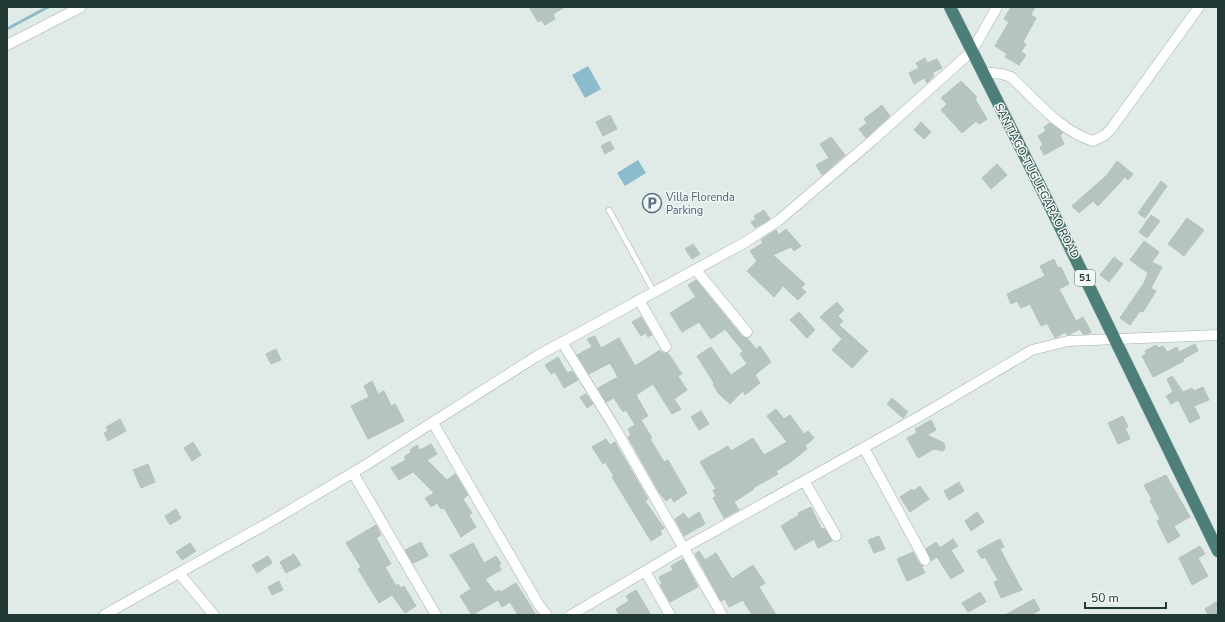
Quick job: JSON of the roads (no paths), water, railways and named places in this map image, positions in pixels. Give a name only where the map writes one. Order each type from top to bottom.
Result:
[{"type":"highway","name":"SANTIAGO-TUGUEGARAO ROAD","points":[[950,7],[1115,339],[1218,551]]},
{"type":"street","points":[[7,45],[81,7]]},
{"type":"street","points":[[104,615],[270,522],[353,473],[433,424],[536,356],[696,270],[778,221],[874,139],[972,51],[997,7]]},
{"type":"street","points":[[982,72],[1002,74],[1012,77],[1064,127],[1080,137],[1093,141],[1105,135],[1111,128],[1199,7]]},
{"type":"street","points":[[696,270],[747,332]]},
{"type":"street","points":[[639,300],[666,347]]},
{"type":"street","points":[[571,615],[684,548],[864,448],[1032,350],[1068,340],[1218,335]]},
{"type":"street","points":[[562,342],[616,428],[722,615]]},
{"type":"street","points":[[433,424],[535,599],[547,615]]},
{"type":"street","points":[[864,448],[926,560]]},
{"type":"street","points":[[353,473],[436,615]]},
{"type":"street","points":[[804,482],[836,536]]},
{"type":"street","points":[[645,571],[670,615]]},
{"type":"street","points":[[178,573],[214,615]]},
{"type":"lane","points":[[609,210],[654,292]]},
{"type":"water","points":[[588,66],[601,89],[585,98],[572,75]]},
{"type":"water","points":[[638,160],[646,173],[625,186],[617,173]]},
{"type":"waterway","points":[[7,29],[48,7]]},
{"type":"place","name":"Villa Florenda Parking","points":[[652,203]]}]
